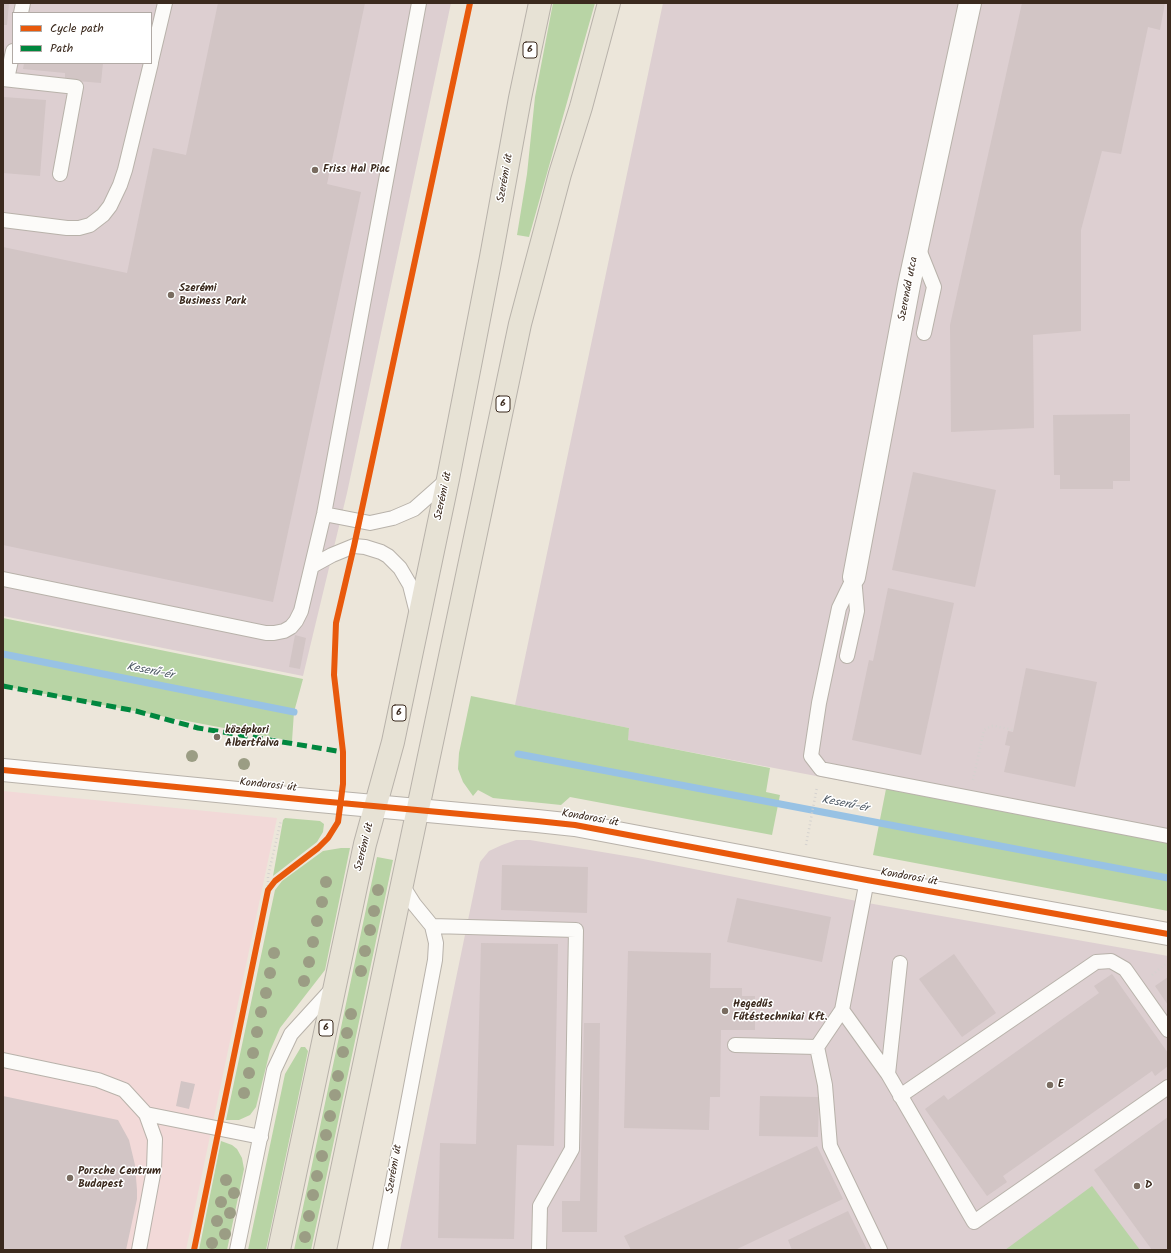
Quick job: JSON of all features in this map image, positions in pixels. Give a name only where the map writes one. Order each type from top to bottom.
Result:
[{"type":"main road","name":"Szerémi út","points":[[279,1250],[365,844],[392,742],[448,479],[520,98],[540,3]]},
{"type":"main road","name":"6","points":[[325,1250],[520,324],[560,174],[581,107],[609,3]]},
{"type":"street","name":"Szerenád utca","points":[[854,577],[918,246],[970,3]]},
{"type":"street","name":"Kondorosi út","points":[[3,770],[575,825],[867,880],[1168,934]]},
{"type":"lane","points":[[152,59],[165,3]]},
{"type":"lane","points":[[3,579],[266,633],[284,631],[296,621],[301,611],[324,514],[419,3]]},
{"type":"lane","points":[[12,54],[5,79],[76,87],[60,174]]},
{"type":"lane","points":[[3,220],[66,228],[80,228],[90,225],[103,215],[110,206],[125,170],[151,64]]},
{"type":"lane","points":[[918,246],[934,287],[924,333]]},
{"type":"lane","points":[[324,514],[370,523],[393,518],[414,509],[448,479]]},
{"type":"lane","points":[[312,566],[332,554],[354,546],[365,547],[381,552],[388,556],[400,568],[410,585],[418,618]]},
{"type":"lane","points":[[847,656],[856,611],[854,577]]},
{"type":"lane","points":[[854,577],[839,608],[818,703],[811,756],[821,769],[1168,836]]},
{"type":"lane","points":[[867,880],[842,1010],[818,1047],[825,1085],[830,1146],[880,1250]]},
{"type":"lane","name":"Szerémi út","points":[[380,1250],[435,960],[436,943],[432,926],[414,904],[402,884]]},
{"type":"lane","points":[[432,926],[576,930],[572,1149],[540,1206],[539,1250]]},
{"type":"lane","points":[[900,1096],[1096,962],[1111,961],[1125,969],[1168,1030]]},
{"type":"lane","points":[[888,1074],[900,963]]},
{"type":"lane","points":[[237,1250],[274,1070],[291,1034],[335,986]]},
{"type":"lane","points":[[842,1010],[888,1074],[974,1222],[1168,1087]]},
{"type":"lane","points":[[735,1045],[818,1047]]},
{"type":"lane","points":[[3,1060],[98,1080],[124,1090],[146,1114],[155,1139],[154,1169],[139,1250]]},
{"type":"lane","points":[[146,1114],[261,1137]]},
{"type":"path","points":[[970,798],[984,730],[991,726],[1013,730]]},
{"type":"path","points":[[806,841],[821,769]]},
{"type":"path","points":[[266,897],[268,890],[268,876],[282,814]]},
{"type":"path","points":[[268,890],[275,881]]},
{"type":"shaded area","points":[[3,3],[451,3],[347,493],[303,676],[3,616]]},
{"type":"shaded area","points":[[663,3],[1168,3],[1168,843],[627,740],[629,728],[515,705]]},
{"type":"shaded area","points":[[3,791],[277,818],[186,1250],[3,1250]]},
{"type":"shaded area","points":[[516,840],[530,840],[638,858],[862,902],[1168,956],[1168,1250],[400,1250],[480,862],[489,851]]},
{"type":"green space","points":[[553,3],[595,3],[529,237],[517,235],[527,174],[535,97]]},
{"type":"green space","points":[[3,618],[303,679],[294,712],[292,741],[3,686]]},
{"type":"green space","points":[[471,696],[629,728],[628,740],[770,768],[766,792],[780,795],[772,835],[570,797],[561,805],[493,798],[478,790],[473,796],[463,782],[458,769],[459,753]]},
{"type":"green space","points":[[886,789],[1168,843],[1168,911],[873,855]]},
{"type":"green space","points":[[285,818],[320,821],[324,824],[323,832],[317,842],[273,876],[283,820]]},
{"type":"green space","points":[[350,848],[325,970],[280,1028],[270,1051],[256,1107],[250,1115],[239,1120],[226,1120],[275,890],[282,881],[323,851]]},
{"type":"green space","points":[[377,857],[393,860],[311,1250],[294,1250]]},
{"type":"green space","points":[[301,1047],[305,1047],[308,1051],[266,1250],[248,1250],[285,1074]]},
{"type":"green space","points":[[221,1141],[232,1145],[237,1149],[242,1158],[244,1169],[227,1250],[199,1250]]},
{"type":"green space","points":[[1092,1186],[1140,1250],[1005,1250]]},
{"type":"building","points":[[3,3],[9,3],[7,25],[3,25]]},
{"type":"building","name":"Szerémi Business Park","points":[[218,3],[365,3],[327,184],[361,192],[273,602],[3,545],[3,247],[127,273],[153,148],[186,155]]},
{"type":"building","points":[[1022,3],[1165,3],[1160,30],[1148,27],[1121,154],[1102,151],[1081,230],[1081,331],[1033,335],[1034,428],[951,432],[950,325]]},
{"type":"building","points":[[24,64],[103,64],[101,83],[65,80],[65,73],[23,69]]},
{"type":"building","points":[[3,97],[46,100],[40,176],[3,173]]},
{"type":"building","points":[[1130,414],[1130,481],[1113,481],[1113,489],[1060,489],[1060,475],[1054,475],[1053,415]]},
{"type":"building","points":[[913,472],[996,490],[975,587],[892,570]]},
{"type":"building","points":[[888,588],[954,603],[921,755],[852,740],[869,660],[873,661]]},
{"type":"building","points":[[295,635],[306,638],[300,669],[289,667]]},
{"type":"building","points":[[1026,668],[1097,682],[1075,787],[1004,772],[1010,746],[1005,745],[1008,731],[1013,732]]},
{"type":"building","points":[[502,865],[588,867],[587,913],[501,910]]},
{"type":"building","points":[[737,898],[831,917],[822,962],[727,942]]},
{"type":"building","points":[[481,943],[558,944],[554,1146],[517,1145],[514,1239],[438,1238],[440,1143],[476,1144]]},
{"type":"building","points":[[628,951],[711,953],[710,988],[742,988],[742,996],[755,996],[755,1030],[721,1030],[720,1097],[710,1097],[709,1130],[624,1128]]},
{"type":"building","points":[[954,954],[996,1013],[962,1037],[919,979]]},
{"type":"building","name":"E","points":[[1112,974],[1168,1053],[1168,1066],[1155,1076],[1152,1071],[1003,1176],[1007,1182],[987,1196],[925,1109],[944,1095],[948,1100],[1099,993],[1094,986]]},
{"type":"building","points":[[1168,977],[1168,1005],[1155,986]]},
{"type":"building","points":[[584,1023],[600,1023],[597,1232],[562,1232],[562,1201],[580,1201]]},
{"type":"building","points":[[181,1081],[195,1084],[189,1109],[176,1106]]},
{"type":"building","name":"Porsche Centrum Budapest","points":[[3,1096],[118,1120],[129,1140],[135,1165],[137,1190],[137,1199],[126,1250],[3,1250]]},
{"type":"building","points":[[760,1096],[819,1097],[818,1137],[759,1136]]},
{"type":"building","name":"D","points":[[1168,1117],[1168,1250],[1152,1250],[1094,1170]]},
{"type":"building","points":[[817,1146],[843,1199],[735,1250],[631,1250],[624,1236]]},
{"type":"building","points":[[848,1211],[867,1250],[792,1250],[788,1240]]},
{"type":"waterway","name":"Keserű-ér","points":[[3,654],[294,712]]},
{"type":"waterway","name":"Keserű-ér","points":[[518,754],[1168,878]]},
{"type":"marked path","points":[[3,686],[136,711],[198,728],[343,752]]},
{"type":"cycle path","points":[[194,1250],[268,890],[275,881],[318,848],[328,838],[338,822],[343,784],[343,752],[334,675],[336,623],[354,546],[470,3]]},
{"type":"cycle path","points":[[3,770],[575,825],[867,880],[1168,934]]},
{"type":"place","name":"Friss Hal Piac","points":[[315,170]]},
{"type":"place","name":"Szerémi Business Park","points":[[171,295]]},
{"type":"place","name":"középkori Albertfalva","points":[[217,737]]},
{"type":"place","name":"Hegedűs Fűtéstechnikai Kft.","points":[[725,1011]]},
{"type":"place","name":"E","points":[[1050,1085]]},
{"type":"place","name":"Porsche Centrum Budapest","points":[[70,1178]]},
{"type":"place","name":"D","points":[[1137,1186]]}]
